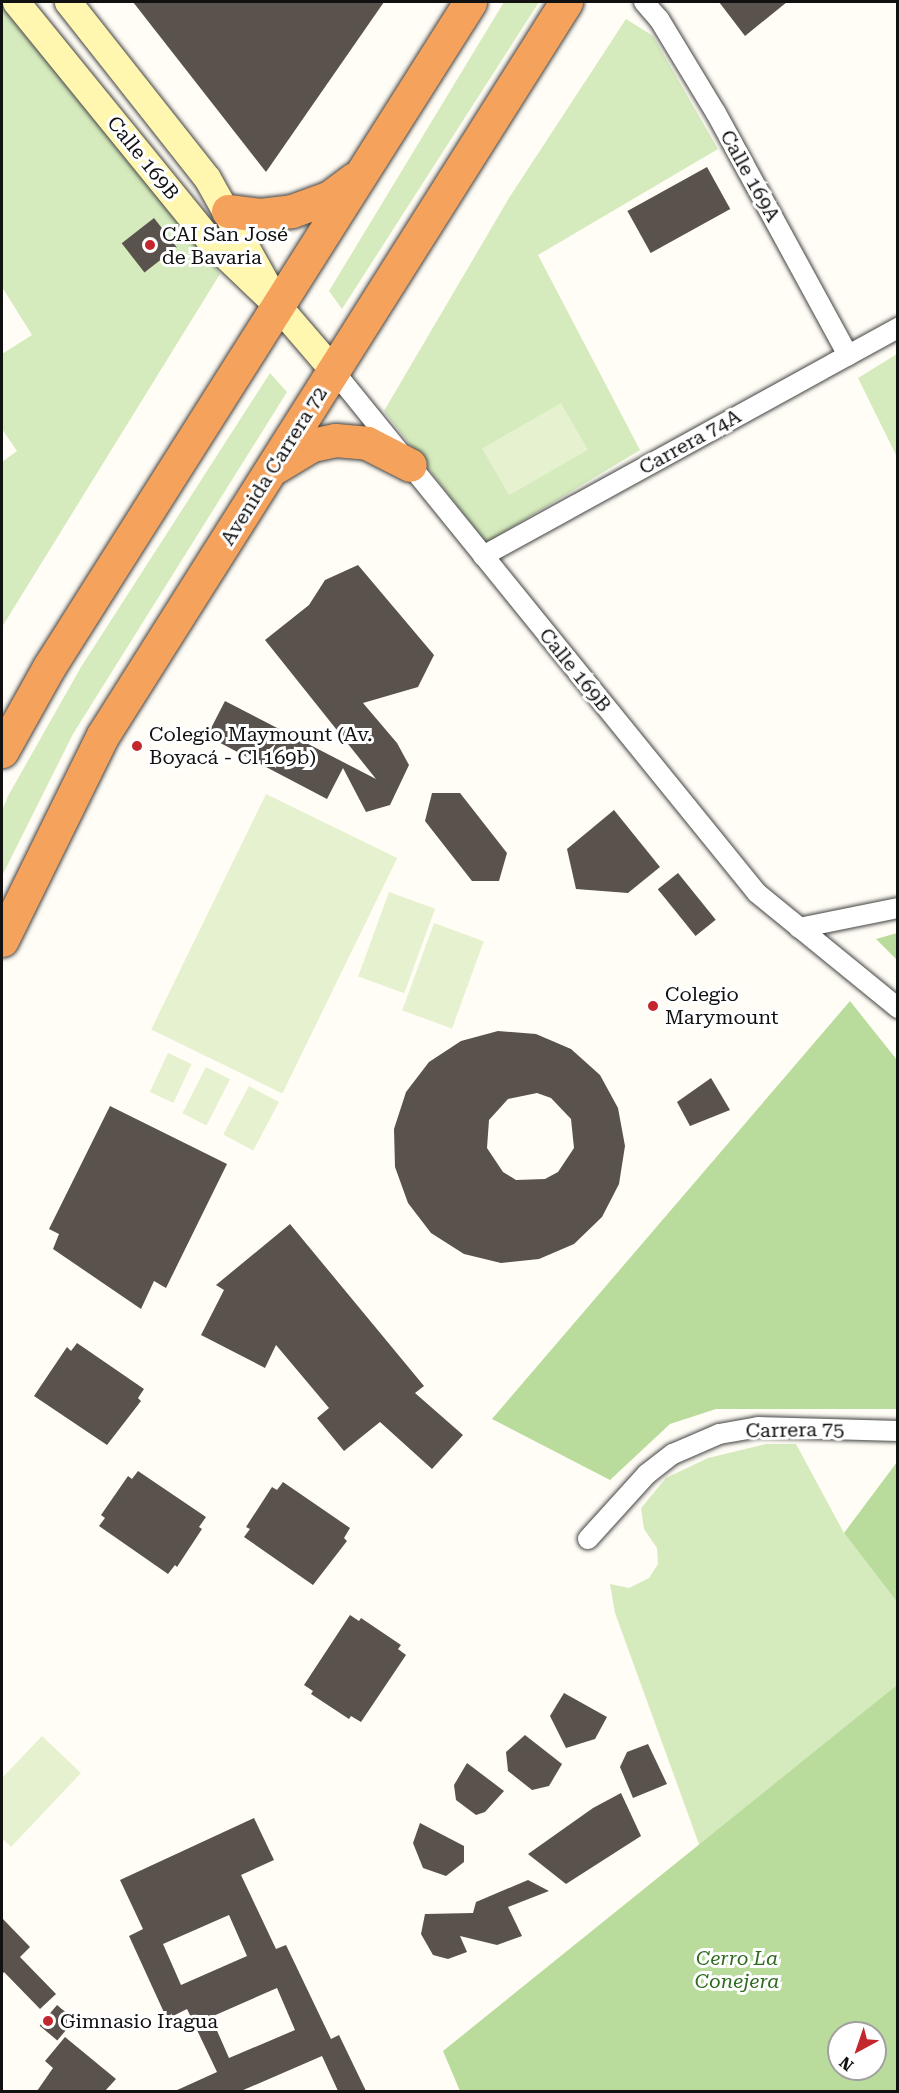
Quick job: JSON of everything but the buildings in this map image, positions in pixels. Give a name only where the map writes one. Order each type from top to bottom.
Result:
[{"type":"highway","points":[[2,751],[49,667],[470,2]]},
{"type":"highway","name":"Avenida Carrera 72","points":[[2,940],[103,735],[273,470],[333,370],[566,2]]},
{"type":"highway","points":[[228,211],[260,215],[292,212],[330,197],[363,173]]},
{"type":"highway","points":[[273,470],[312,445],[335,440],[375,446],[410,465]]},
{"type":"main road","name":"Calle 169B","points":[[16,2],[210,241],[278,306],[333,370]]},
{"type":"main road","name":"Calle 169B","points":[[68,2],[207,177],[228,211],[278,306]]},
{"type":"street","name":"Calle 169A","points":[[644,2],[659,19],[716,113],[848,355]]},
{"type":"street","name":"Carrera 74A","points":[[483,556],[897,328]]},
{"type":"street","name":"Calle 169B","points":[[333,370],[746,881],[799,928],[897,1008]]},
{"type":"street","points":[[799,928],[897,908]]},
{"type":"street","name":"Carrera 75","points":[[588,1539],[647,1474],[673,1454],[719,1434],[758,1427],[897,1431]]},
{"type":"green space","points":[[504,2],[539,2],[342,309],[329,291]]},
{"type":"green space","points":[[2,6],[220,274],[2,627],[2,462],[17,451],[2,429],[2,354],[32,335],[2,287]]},
{"type":"green space","points":[[626,19],[653,36],[718,149],[538,255],[640,450],[486,543],[384,411],[509,198]]},
{"type":"green space","points":[[897,354],[897,457],[858,378]]},
{"type":"green space","points":[[270,373],[287,392],[73,734],[2,876],[2,811],[8,796],[81,667]]},
{"type":"green space","points":[[561,403],[588,450],[509,495],[482,448]]},
{"type":"green space","points":[[266,794],[397,858],[282,1093],[151,1029]]},
{"type":"green space","points":[[389,892],[435,909],[404,993],[358,977]]},
{"type":"green space","points":[[434,923],[484,941],[452,1029],[402,1010]]},
{"type":"green space","points":[[898,933],[897,960],[876,939]]},
{"type":"green space","points":[[850,1001],[897,1060],[897,1409],[716,1409],[670,1424],[610,1480],[492,1419]]},
{"type":"green space","points":[[168,1053],[192,1064],[173,1103],[150,1092]]},
{"type":"green space","points":[[206,1067],[230,1079],[206,1126],[182,1113]]},
{"type":"green space","points":[[249,1086],[279,1102],[253,1151],[223,1135]]},
{"type":"green space","points":[[766,1444],[796,1444],[844,1533],[897,1602],[897,1685],[700,1847],[615,1613],[610,1584],[629,1588],[649,1578],[658,1564],[657,1548],[644,1529],[641,1508],[666,1478],[708,1458]]},
{"type":"green space","points":[[897,1462],[897,1602],[844,1533]]},
{"type":"green space","name":"Cerro La Conejera","points":[[897,1685],[897,2091],[460,2091],[443,2051]]},
{"type":"green space","points":[[42,1736],[81,1773],[11,1847],[2,1838],[2,1778]]},
{"type":"place","name":"CAI San José de Bavaria","points":[[150,245]]},
{"type":"place","name":"Colegio Maymount (Av. Boyacá - Cl 169b)","points":[[137,746]]},
{"type":"place","name":"Colegio Marymount","points":[[653,1006]]},
{"type":"place","name":"Gimnasio Iragua","points":[[48,2021]]}]
